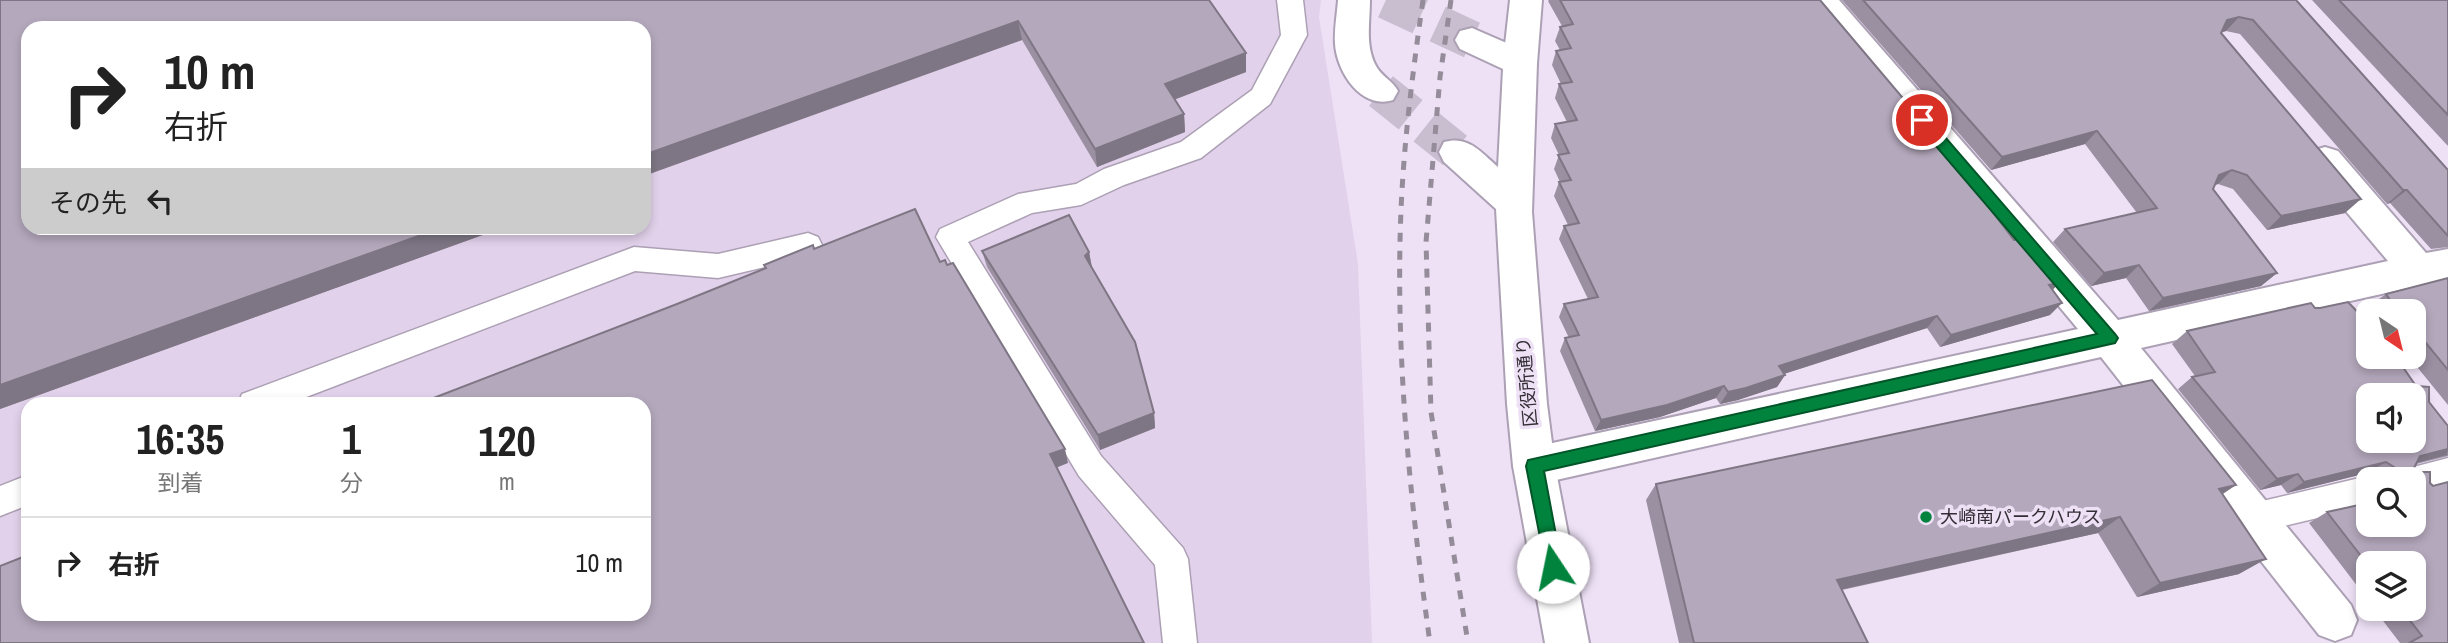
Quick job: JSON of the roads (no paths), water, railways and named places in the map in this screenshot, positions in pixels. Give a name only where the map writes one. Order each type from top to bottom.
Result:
[{"type":"street","points":[[1354,0],[1352,46],[1363,76],[1381,91]]},
{"type":"street","name":"区役所通り","points":[[1526,0],[1520,63],[1514,203],[1534,466],[1567,643]]},
{"type":"street","points":[[1820,0],[2110,338],[2335,620]]},
{"type":"street","points":[[1472,40],[1520,63]]},
{"type":"street","points":[[1534,466],[2296,298],[2343,300],[2434,268],[2306,138]]},
{"type":"street","points":[[1457,152],[1514,203]]},
{"type":"street","points":[[2270,266],[2296,298]]},
{"type":"lane","points":[[1180,643],[1171,559],[1090,466],[950,237],[1028,202],[1081,194],[1114,177],[1191,150],[1261,97],[1294,35],[1290,0]]},
{"type":"lane","points":[[271,397],[634,259],[718,266],[808,245]]},
{"type":"lane","points":[[2426,477],[2448,472]]},
{"type":"lane","points":[[0,500],[21,492]]},
{"type":"lane","points":[[2254,518],[2356,494]]},
{"type":"tunnel","points":[[1386,0],[1472,40]]},
{"type":"tunnel","points":[[1381,91],[1457,152]]},
{"type":"railway","points":[[1423,0],[1402,184],[1400,319],[1410,481],[1430,643]]},
{"type":"railway","points":[[1451,0],[1440,77],[1426,242],[1431,412],[1468,643]]},
{"type":"place","name":"大崎南パークハウス","points":[[1926,517]]}]
